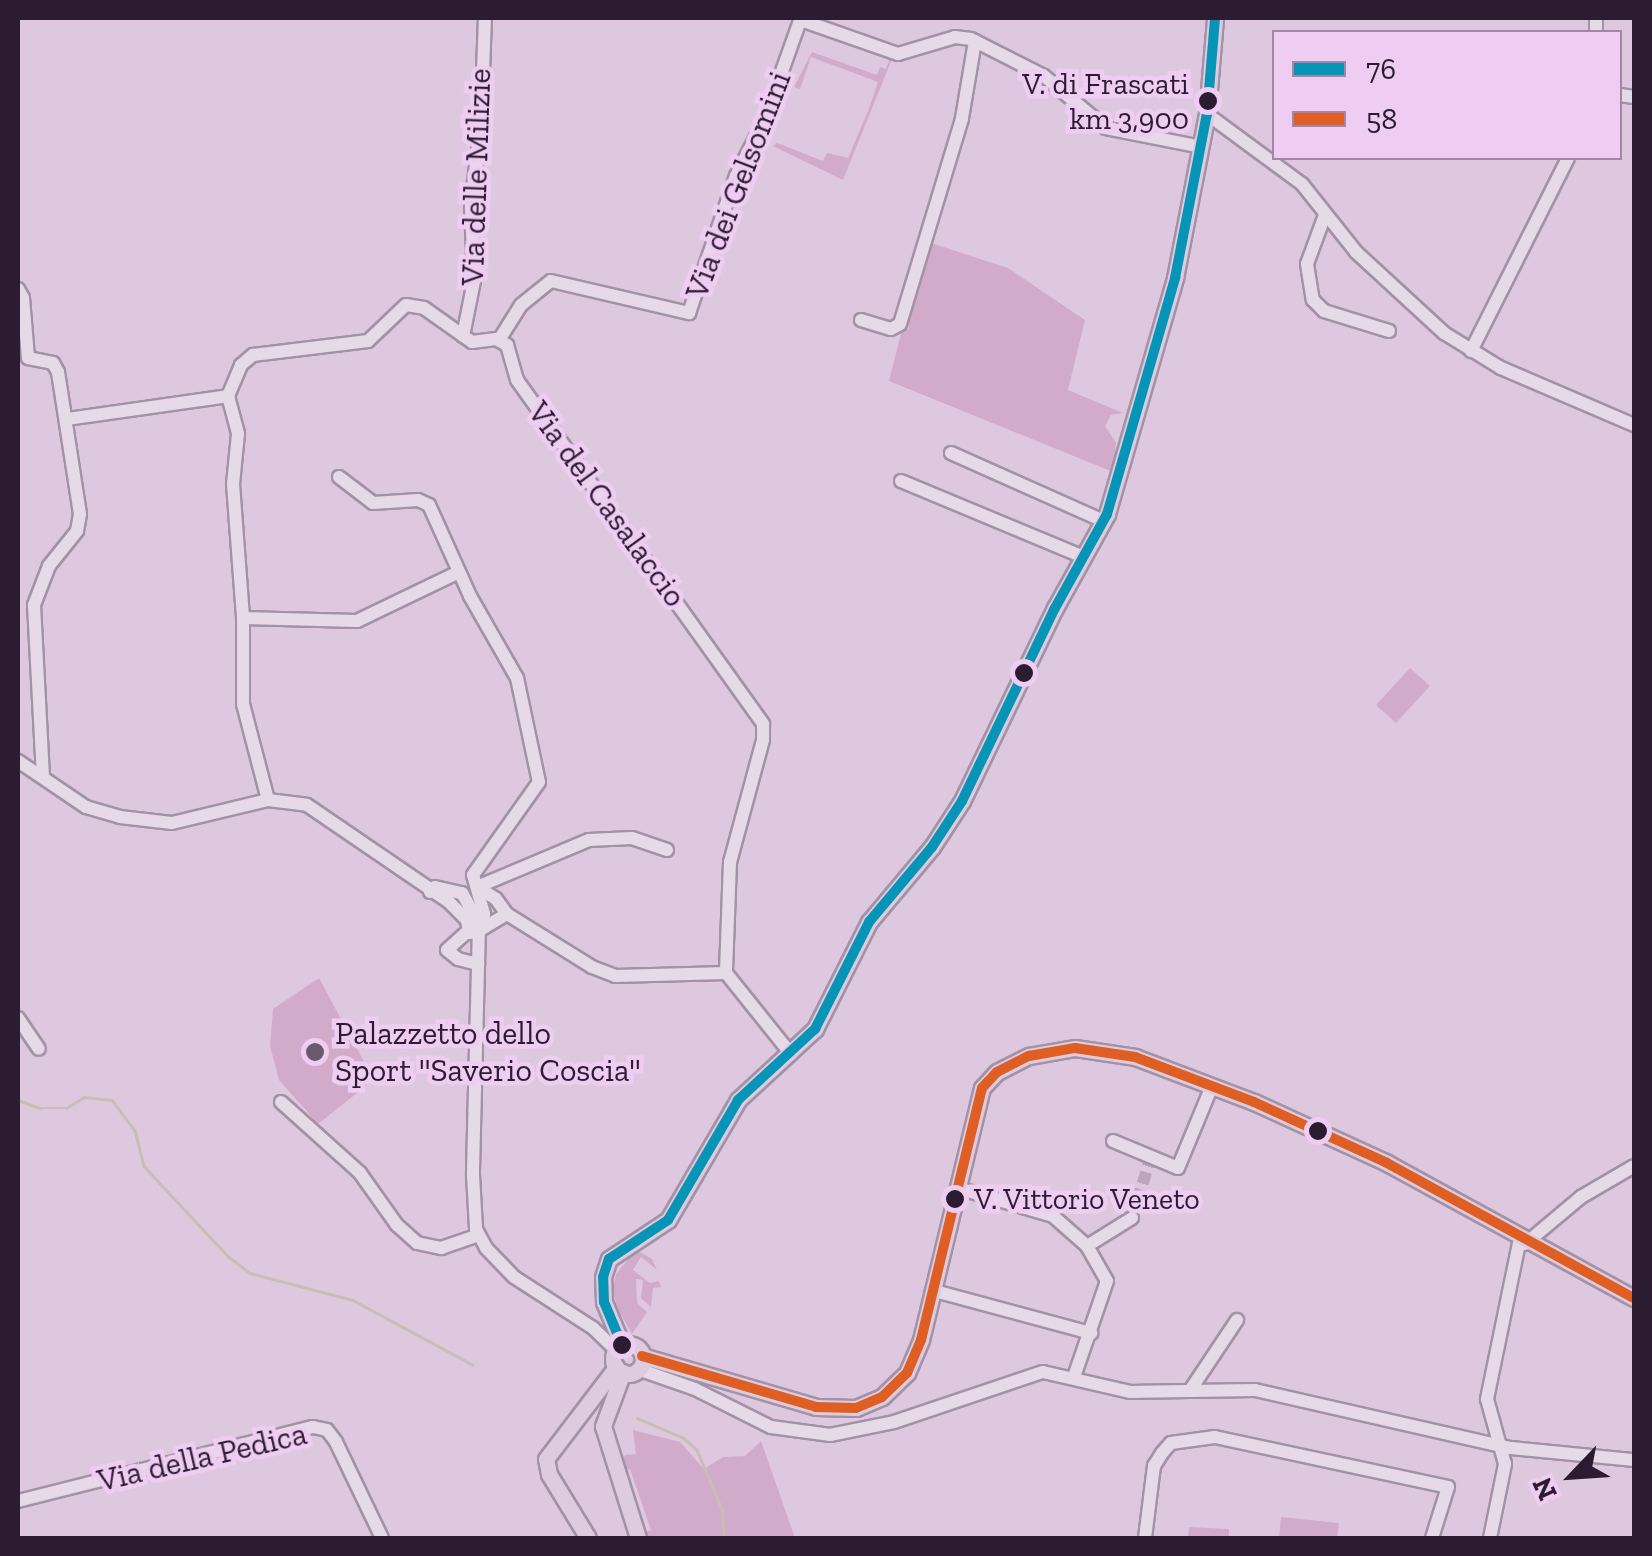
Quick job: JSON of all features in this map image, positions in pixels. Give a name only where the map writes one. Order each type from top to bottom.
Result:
[{"type":"main road","points":[[638,1538],[603,1426],[626,1360],[602,1296],[608,1259],[668,1220],[736,1103],[791,1054],[821,1018],[869,922],[959,808],[1104,521],[1165,316],[1202,148],[1215,18]]},
{"type":"main road","points":[[626,1360],[724,1375],[816,1407],[867,1404],[890,1391],[907,1373],[936,1292],[982,1088],[997,1072],[1029,1056],[1075,1048],[1108,1050],[1212,1086],[1388,1163],[1634,1298]]},
{"type":"main road","points":[[588,1538],[549,1474],[546,1459],[562,1432],[626,1360]]},
{"type":"street","name":"Via delle Milizie","points":[[463,336],[474,286],[471,204],[481,126],[485,18]]},
{"type":"street","points":[[801,19],[898,54],[968,38],[1041,74],[1106,128],[1202,148]]},
{"type":"street","name":"Via dei Gelsomini","points":[[499,340],[521,305],[551,281],[689,313],[736,176],[765,119],[801,19]]},
{"type":"street","points":[[861,320],[891,329],[900,324],[962,118],[968,38]]},
{"type":"street","points":[[1207,114],[1296,179],[1325,216],[1410,306],[1472,351],[1634,425]]},
{"type":"street","points":[[1472,351],[1567,160]]},
{"type":"street","points":[[1325,216],[1308,264],[1313,300],[1324,311],[1389,331]]},
{"type":"street","points":[[18,288],[23,298],[27,356],[55,366],[67,419],[80,524],[46,571],[34,614],[42,775]]},
{"type":"street","points":[[268,800],[244,708],[233,484],[238,430],[228,396],[238,370],[253,354],[368,342],[406,305],[424,308],[477,342],[499,340]]},
{"type":"street","name":"Via del Casalaccio","points":[[499,340],[509,348],[519,382],[762,721],[764,740],[730,862],[726,973]]},
{"type":"street","points":[[67,419],[228,396]]},
{"type":"street","points":[[950,454],[1104,521]]},
{"type":"street","points":[[338,477],[374,503],[420,500],[429,505],[459,572],[514,669],[539,774],[535,791],[477,866],[475,883],[478,964],[473,1212],[478,1235],[520,1283],[593,1328],[626,1360],[696,1389],[771,1427],[830,1435],[894,1422],[1043,1372],[1130,1392],[1255,1390],[1500,1446],[1634,1460]]},
{"type":"street","points":[[901,481],[1084,557]]},
{"type":"street","points":[[242,618],[357,620],[459,572]]},
{"type":"street","points":[[18,761],[96,811],[169,823],[268,800],[292,801],[320,811],[432,890],[462,893],[478,925]]},
{"type":"street","points":[[475,883],[589,840],[632,838],[667,850]]},
{"type":"street","points":[[475,883],[507,914],[609,974],[726,973],[791,1054]]},
{"type":"street","points":[[478,964],[458,959],[448,950],[478,925],[507,914]]},
{"type":"street","points":[[18,1018],[40,1048]]},
{"type":"street","points":[[1113,1141],[1178,1168],[1212,1086]]},
{"type":"street","points":[[281,1102],[360,1172],[396,1225],[417,1243],[441,1248],[478,1235]]},
{"type":"street","points":[[1490,1538],[1505,1464],[1487,1399],[1523,1240],[1581,1197],[1634,1166]]},
{"type":"street","points":[[960,1189],[1054,1216],[1088,1246],[1107,1282],[1074,1377]]},
{"type":"street","points":[[1088,1246],[1132,1218]]},
{"type":"street","points":[[936,1292],[1091,1333]]},
{"type":"street","points":[[1191,1389],[1237,1320]]},
{"type":"street","name":"Via della Pedica","points":[[18,1501],[313,1427],[327,1430],[336,1442],[382,1538]]},
{"type":"street","points":[[1145,1538],[1154,1466],[1162,1453],[1171,1443],[1215,1437],[1448,1486],[1432,1538]]},
{"type":"shaded area","points":[[812,52],[877,75],[889,61],[884,56],[892,59],[843,180],[773,146],[777,143],[823,161],[827,153],[848,158],[868,111],[878,82],[811,57],[800,89],[794,87]]},
{"type":"shaded area","points":[[931,243],[1008,268],[1085,320],[1068,390],[1123,413],[1111,415],[1105,426],[1116,443],[1113,472],[889,381],[902,330],[909,329],[908,318]]},
{"type":"shaded area","points":[[1410,668],[1430,686],[1396,723],[1376,705]]},
{"type":"shaded area","name":"Palazzetto dello Sport \"Saverio Coscia\"","points":[[319,978],[369,1071],[367,1085],[318,1124],[279,1080],[270,1046],[273,1009]]},
{"type":"shaded area","points":[[636,1250],[652,1259],[657,1270],[641,1257],[633,1270],[650,1283],[659,1281],[661,1287],[653,1288],[651,1307],[641,1298],[643,1280],[636,1279],[637,1303],[647,1312],[632,1334],[617,1308],[613,1289],[616,1274]]},
{"type":"shaded area","points":[[633,1430],[680,1442],[704,1469],[723,1457],[745,1456],[761,1441],[795,1538],[647,1538],[645,1532],[651,1530],[630,1469],[625,1470],[622,1462],[625,1455],[636,1454]]},
{"type":"shaded area","points":[[1281,1517],[1339,1523],[1337,1538],[1279,1538]]},
{"type":"shaded area","points":[[1189,1527],[1229,1529],[1229,1538],[1188,1538]]},
{"type":"waterway","points":[[18,1100],[40,1108],[66,1108],[84,1097],[112,1100],[135,1130],[144,1166],[229,1257],[250,1273],[353,1300],[473,1365]]},
{"type":"waterway","points":[[637,1418],[684,1438],[697,1450],[722,1509],[724,1534]]},
{"type":"tunnel","points":[[1132,1218],[1150,1160]]},
{"type":"transit line","name":"76","points":[[622,1345],[604,1302],[603,1277],[609,1259],[668,1220],[738,1100],[815,1029],[869,922],[932,847],[962,801],[1055,608],[1107,514],[1175,278],[1207,114],[1215,18]]},
{"type":"transit line","name":"58","points":[[642,1356],[816,1407],[856,1408],[882,1397],[907,1373],[921,1340],[982,1088],[997,1072],[1029,1056],[1075,1048],[1135,1057],[1254,1102],[1387,1163],[1634,1298]]},
{"type":"place","name":"V. di Frascati km 3,900","points":[[1208,101]]},
{"type":"place","name":"Palazzetto dello Sport \"Saverio Coscia\"","points":[[315,1052]]},
{"type":"place","name":"V. Vittorio Veneto","points":[[955,1199]]}]
